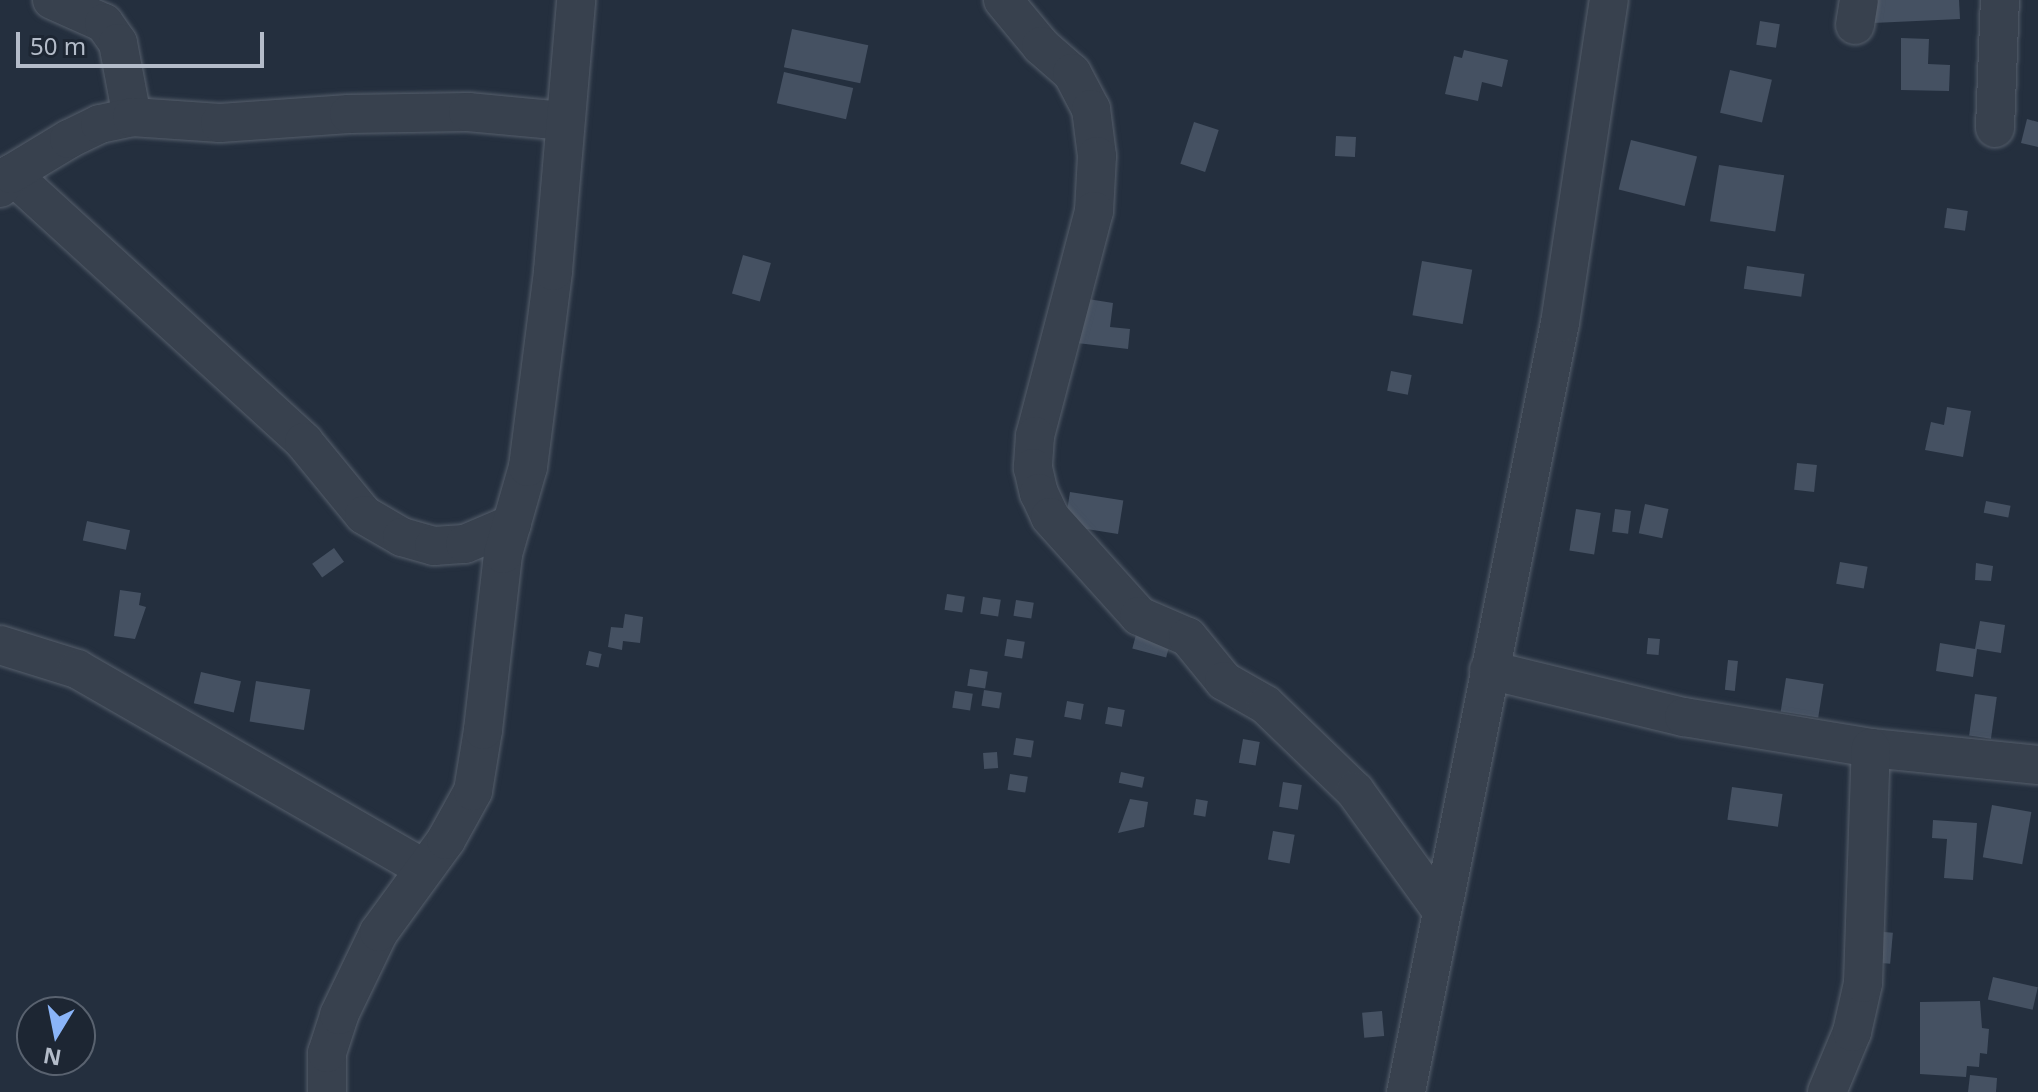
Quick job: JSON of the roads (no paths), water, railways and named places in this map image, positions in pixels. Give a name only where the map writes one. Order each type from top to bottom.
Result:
[{"type":"street","points":[[52,0],[104,23],[118,43],[132,117]]},
{"type":"street","points":[[327,1092],[327,1053],[339,1015],[379,932],[446,840],[473,791],[503,554],[528,467],[553,271],[563,121],[576,0]]},
{"type":"street","points":[[1003,0],[1041,46],[1072,73],[1091,109],[1097,156],[1094,211],[1035,436],[1033,468],[1044,505],[1050,517],[1139,616],[1188,637],[1224,681],[1266,705],[1355,791],[1442,911]]},
{"type":"street","points":[[1406,1092],[1560,323],[1609,0]]},
{"type":"street","points":[[1995,128],[2000,0]]},
{"type":"street","points":[[512,524],[465,544],[434,546],[402,537],[364,515],[304,442],[5,181],[100,124],[132,117],[220,123],[349,114],[468,112],[563,121]]},
{"type":"street","points":[[0,645],[77,669],[423,868]]},
{"type":"street","points":[[1489,670],[1684,717],[1871,748],[2038,765]]},
{"type":"street","points":[[1827,1092],[1852,1032],[1863,983],[1871,748]]}]
